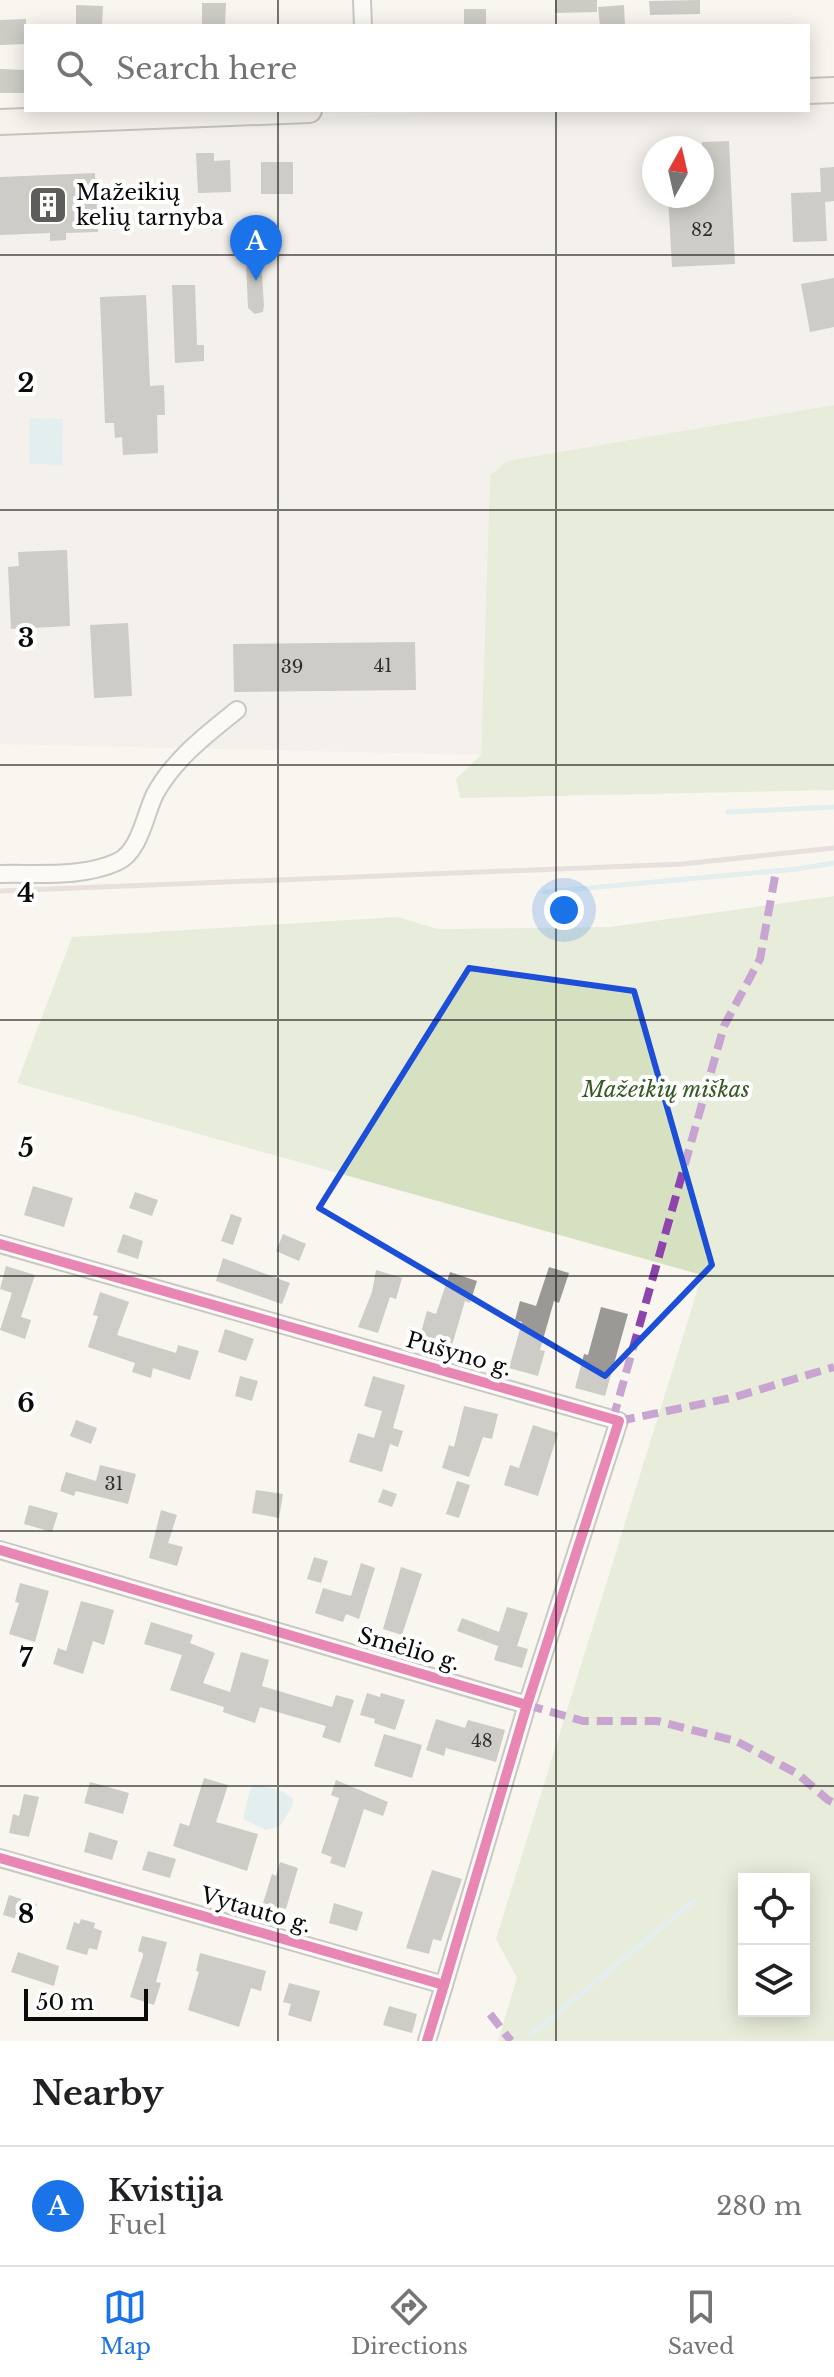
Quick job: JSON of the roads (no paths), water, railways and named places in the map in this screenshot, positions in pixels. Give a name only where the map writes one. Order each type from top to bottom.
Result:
[{"type":"main road","points":[[810,91],[834,90]]},
{"type":"main road","points":[[0,122],[258,112]]},
{"type":"street","points":[[362,0],[363,24]]},
{"type":"street","points":[[0,874],[81,871],[119,862],[138,839],[156,793],[192,746],[237,710]]},
{"type":"street","name":"Pušyno g.","points":[[0,1244],[619,1421],[527,1705]]},
{"type":"street","name":"Smėlio g.","points":[[0,1550],[527,1705]]},
{"type":"street","points":[[427,2041],[527,1705]]},
{"type":"street","name":"Vytauto g.","points":[[0,1858],[444,1985]]},
{"type":"water","points":[[30,418],[63,419],[62,465],[29,464]]},
{"type":"water","points":[[255,1785],[280,1791],[293,1799],[292,1807],[280,1826],[266,1830],[243,1819],[250,1790]]},
{"type":"waterway","points":[[728,812],[834,807]]},
{"type":"waterway","points":[[544,892],[834,863]]},
{"type":"waterway","points":[[532,2034],[694,1901]]},
{"type":"railway","points":[[0,891],[682,864],[834,848]]},
{"type":"place","name":"Mažeikių kelių tarnyba","points":[[48,205]]},
{"type":"place","name":"Kvistija","points":[[256,281]]},
{"type":"park label","name":"Mažeikių miškas","points":[[666,1089]]}]
